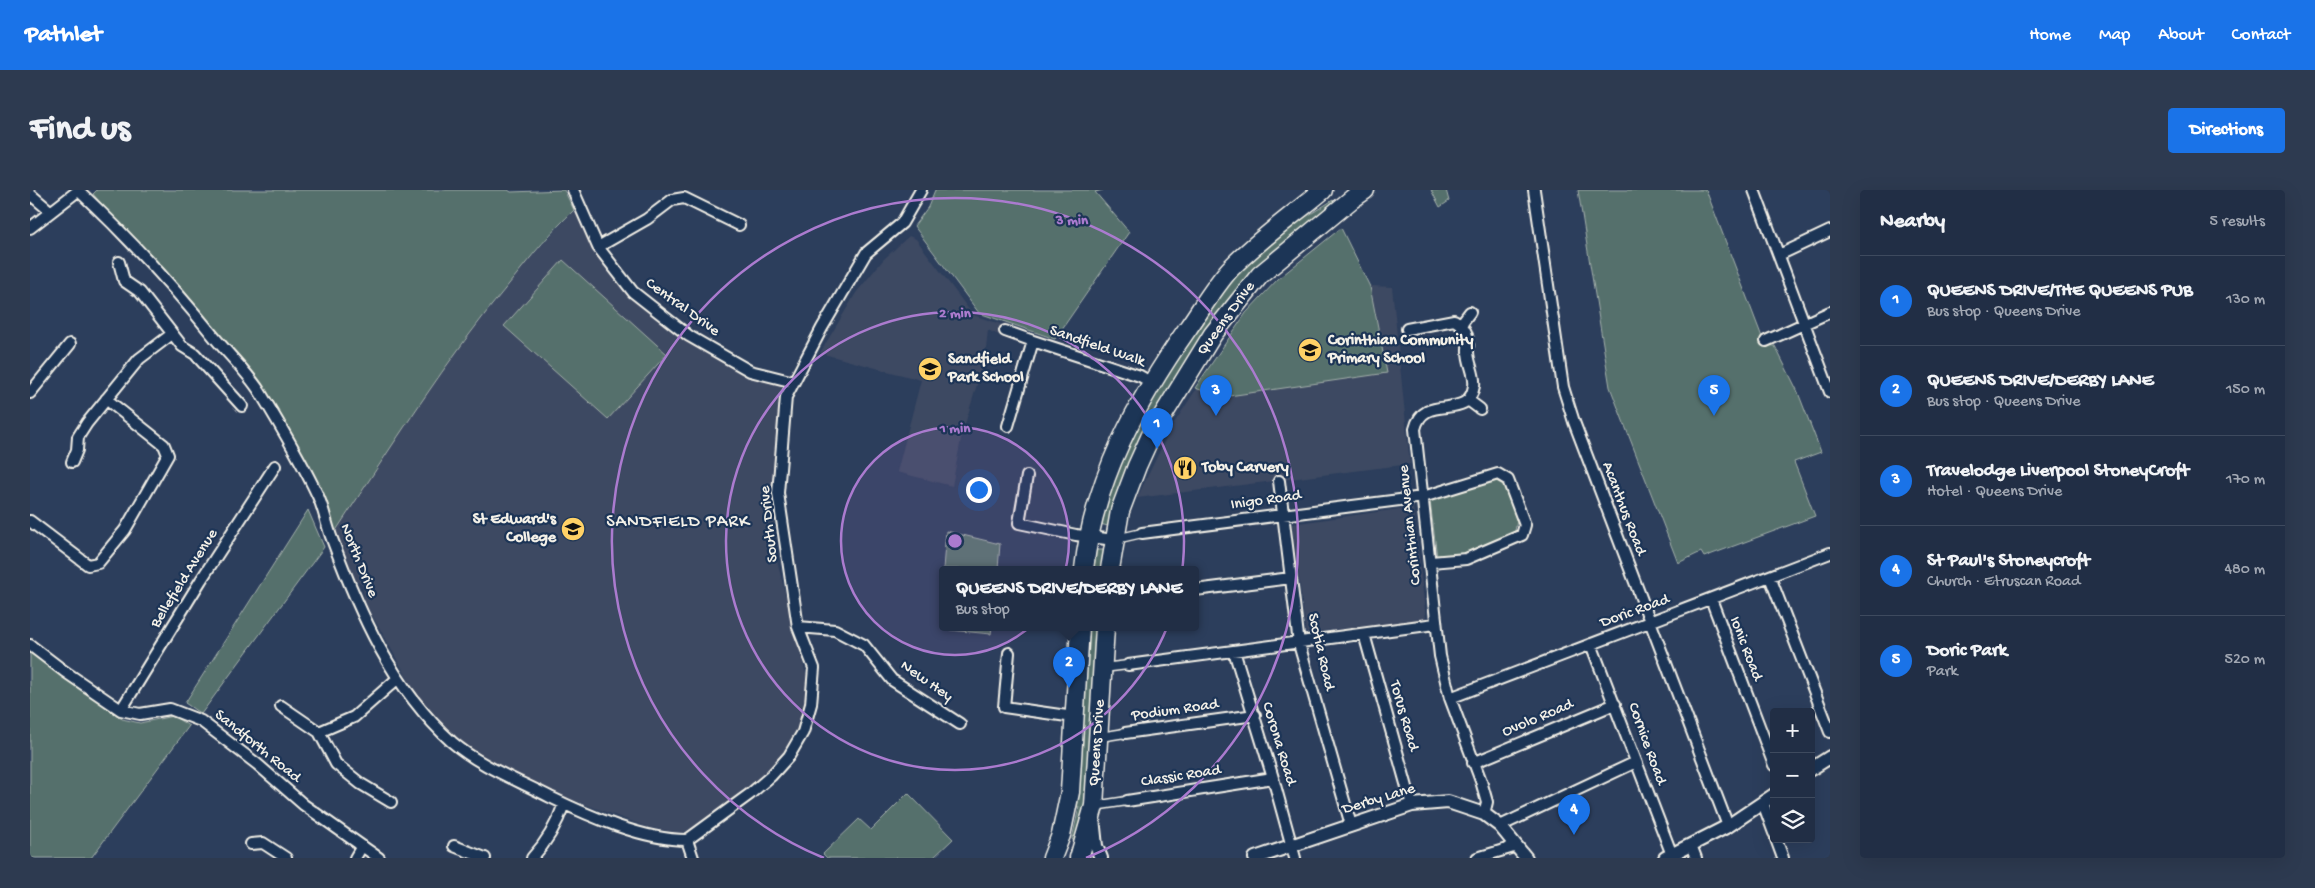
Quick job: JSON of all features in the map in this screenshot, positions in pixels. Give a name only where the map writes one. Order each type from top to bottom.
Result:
[{"type":"highway","name":"Queens Drive","points":[[1084,566],[1088,536],[1099,494],[1113,456],[1152,383],[1215,288],[1230,270],[1247,252],[1323,190]]},
{"type":"highway","name":"Queens Drive","points":[[1110,566],[1114,540],[1128,487],[1152,434],[1213,334],[1260,275],[1356,193]]},
{"type":"highway","name":"Queens Drive","points":[[1058,853],[1070,792],[1080,631]]},
{"type":"highway","name":"Queens Drive","points":[[1079,858],[1093,809],[1100,737],[1106,631]]},
{"type":"street","points":[[30,228],[79,190]]},
{"type":"street","name":"North Drive","points":[[79,190],[120,230],[191,308],[258,390],[318,496],[331,538],[364,617],[397,679],[432,722],[454,744],[489,767],[564,804],[613,823],[666,840],[687,840]]},
{"type":"street","name":"South Drive","points":[[687,840],[750,794],[771,776],[789,756],[803,732],[811,704],[814,668],[798,627],[778,492],[786,397],[822,328],[866,253],[902,223],[921,190]]},
{"type":"street","name":"Acanthus Road","points":[[1534,190],[1563,387],[1574,422],[1728,826]]},
{"type":"street","points":[[1754,190],[1829,386]]},
{"type":"street","points":[[30,194],[50,211]]},
{"type":"street","name":"Central Drive","points":[[575,195],[598,247],[633,292],[689,336],[750,371],[794,382]]},
{"type":"street","points":[[598,247],[647,219],[672,200],[684,198],[740,225]]},
{"type":"street","points":[[1779,255],[1830,231]]},
{"type":"street","points":[[119,262],[124,281],[140,292],[182,346],[196,354],[242,406]]},
{"type":"street","points":[[1461,324],[1470,312]]},
{"type":"street","points":[[1766,341],[1830,312]]},
{"type":"street","points":[[1407,329],[1448,319],[1461,324],[1468,339],[1468,353],[1475,384],[1468,400],[1480,409]]},
{"type":"street","name":"Sandfield Walk","points":[[1004,331],[1140,376],[1152,383]]},
{"type":"street","points":[[72,462],[77,450],[78,437],[103,403],[139,359],[172,334]]},
{"type":"street","name":"Sandfield Walk","points":[[1008,426],[1033,341]]},
{"type":"street","points":[[30,393],[70,344]]},
{"type":"street","points":[[62,353],[71,361]]},
{"type":"street","name":"Corinthian Avenue","points":[[1468,400],[1453,408],[1432,408],[1419,418],[1415,429],[1431,562],[1435,624],[1450,698],[1487,802],[1484,814]]},
{"type":"street","points":[[30,521],[88,565],[98,563],[125,530],[168,454],[164,445],[103,403]]},
{"type":"street","name":"Bellefield Avenue","points":[[121,710],[275,466]]},
{"type":"street","name":"Inigo Road","points":[[1114,540],[1142,534],[1282,514],[1423,497],[1498,474],[1508,480],[1525,525],[1522,535],[1466,559],[1431,562]]},
{"type":"street","points":[[1027,476],[1019,523],[1114,540]]},
{"type":"street","name":"Scotia Road","points":[[1279,481],[1299,644],[1351,825]]},
{"type":"street","name":"Doric Road","points":[[1450,698],[1830,555]]},
{"type":"street","points":[[1770,577],[1830,732]]},
{"type":"street","points":[[1199,590],[1291,578]]},
{"type":"street","name":"Ionic Road","points":[[1711,599],[1770,754]]},
{"type":"street","points":[[1103,668],[1299,644],[1435,624]]},
{"type":"street","name":"New Hey","points":[[798,627],[835,630],[864,645],[892,680],[960,724]]},
{"type":"street","name":"Torus Road","points":[[1364,634],[1412,805]]},
{"type":"street","name":"Cornice Road","points":[[1591,644],[1615,704],[1668,856]]},
{"type":"street","name":"Sandforth Road","points":[[30,645],[121,710],[140,714],[165,709],[174,710],[200,721],[257,764],[304,805],[379,858]]},
{"type":"street","name":"Corona Road","points":[[1234,651],[1273,778],[1293,852]]},
{"type":"street","points":[[1009,653],[1004,707],[1074,716]]},
{"type":"street","points":[[319,732],[354,717],[397,679]]},
{"type":"street","name":"Ovolo Road","points":[[1473,763],[1615,704]]},
{"type":"street","points":[[282,706],[319,732],[336,764],[361,784],[391,802]]},
{"type":"street","name":"Podium Road","points":[[1100,737],[1254,715]]},
{"type":"street","points":[[1815,768],[1829,759]]},
{"type":"street","points":[[1500,826],[1636,762]]},
{"type":"street","name":"Classic Road","points":[[1093,809],[1273,778]]},
{"type":"street","points":[[1668,856],[1728,826],[1771,798]]},
{"type":"street","name":"Derby Lane","points":[[1255,858],[1293,852],[1351,825],[1412,805],[1429,802],[1448,802],[1484,814],[1500,826],[1526,858]]},
{"type":"street","points":[[1763,803],[1770,822]]},
{"type":"street","points":[[532,858],[544,846],[559,819],[564,804]]},
{"type":"street","points":[[1093,809],[1096,846],[1101,858]]},
{"type":"street","points":[[687,840],[693,858]]},
{"type":"street","points":[[251,844],[263,843],[286,858]]},
{"type":"street","points":[[1777,843],[1783,858]]},
{"type":"street","points":[[355,858],[362,846]]},
{"type":"street","points":[[454,846],[485,858]]},
{"type":"street","points":[[1477,858],[1517,846]]},
{"type":"street","points":[[1691,846],[1696,858]]},
{"type":"shaded area","name":"St Edward's College","points":[[574,210],[596,251],[632,296],[657,320],[686,341],[707,352],[790,382],[778,422],[771,496],[777,561],[806,675],[808,692],[802,721],[787,750],[752,785],[742,790],[744,793],[687,831],[680,833],[647,827],[548,791],[492,764],[465,745],[416,693],[368,608],[364,599],[363,586],[355,580],[342,546],[333,535],[416,407],[456,351],[523,266]]},
{"type":"shaded area","name":"Corinthian Community Primary School","points":[[1341,228],[1370,286],[1392,287],[1410,464],[1137,498],[1171,428],[1246,313],[1278,279]]},
{"type":"shaded area","name":"Sandfield Park School","points":[[909,236],[916,239],[973,315],[1006,326],[1003,337],[988,330],[985,358],[962,434],[952,486],[897,472],[921,380],[820,353],[856,293],[884,259]]},
{"type":"shaded area","points":[[1413,507],[1426,619],[1306,633],[1292,524]]},
{"type":"green space","points":[[97,190],[508,190],[511,192],[564,190],[574,210],[535,252],[488,309],[420,404],[333,535],[323,491],[258,385],[93,194]]},
{"type":"green space","points":[[935,190],[1103,190],[1095,192],[1129,232],[1055,339],[979,313],[914,226],[928,207]]},
{"type":"green space","points":[[1431,190],[1446,190],[1449,201],[1440,207]]},
{"type":"green space","points":[[1578,190],[1706,190],[1765,345],[1775,346],[1797,390],[1821,452],[1794,462],[1815,516],[1704,557],[1701,552],[1678,563],[1610,387]]},
{"type":"green space","points":[[1333,200],[1336,204],[1260,264],[1228,299],[1184,365],[1119,491],[1108,526],[1096,523],[1140,415],[1237,270],[1280,233]]},
{"type":"green space","points":[[1341,228],[1370,287],[1387,373],[1222,397],[1195,388],[1246,313],[1278,279]]},
{"type":"green space","points":[[563,260],[667,354],[608,419],[504,326]]},
{"type":"green space","points":[[1494,480],[1505,486],[1518,515],[1515,531],[1464,555],[1437,557],[1430,501]]},
{"type":"green space","points":[[308,510],[324,547],[201,714],[185,703]]},
{"type":"green space","points":[[946,531],[1000,544],[998,566],[943,566]]},
{"type":"green space","points":[[1094,550],[1106,550],[1104,566],[1092,566]]},
{"type":"green space","points":[[960,631],[991,631],[991,634]]},
{"type":"green space","points":[[1088,631],[1099,631],[1085,816],[1076,844],[1072,839],[1079,807],[1074,806]]},
{"type":"green space","points":[[30,650],[122,719],[140,723],[173,716],[189,726],[91,858],[30,858]]},
{"type":"green space","points":[[908,793],[953,839],[933,858],[827,858],[823,854],[859,819],[871,830]]},
{"type":"place","name":"Corinthian Community Primary School","points":[[1310,350]]},
{"type":"place","name":"Sandfield Park School","points":[[930,369]]},
{"type":"place","name":"Travelodge Liverpool StoneyCroft","points":[[1216,416]]},
{"type":"place","name":"Doric Park","points":[[1714,416]]},
{"type":"place","name":"QUEENS DRIVE/THE QUEENS PUB","points":[[1157,449]]},
{"type":"place","name":"Toby Carvery","points":[[1185,468]]},
{"type":"place","name":"St Edward's College","points":[[573,529]]},
{"type":"place","name":"QUEENS DRIVE/DERBY LANE","points":[[1069,688]]},
{"type":"place","name":"St Paul's Stoneycroft","points":[[1574,835]]},
{"type":"district","name":"SANDFIELD PARK","points":[[678,522]]}]
